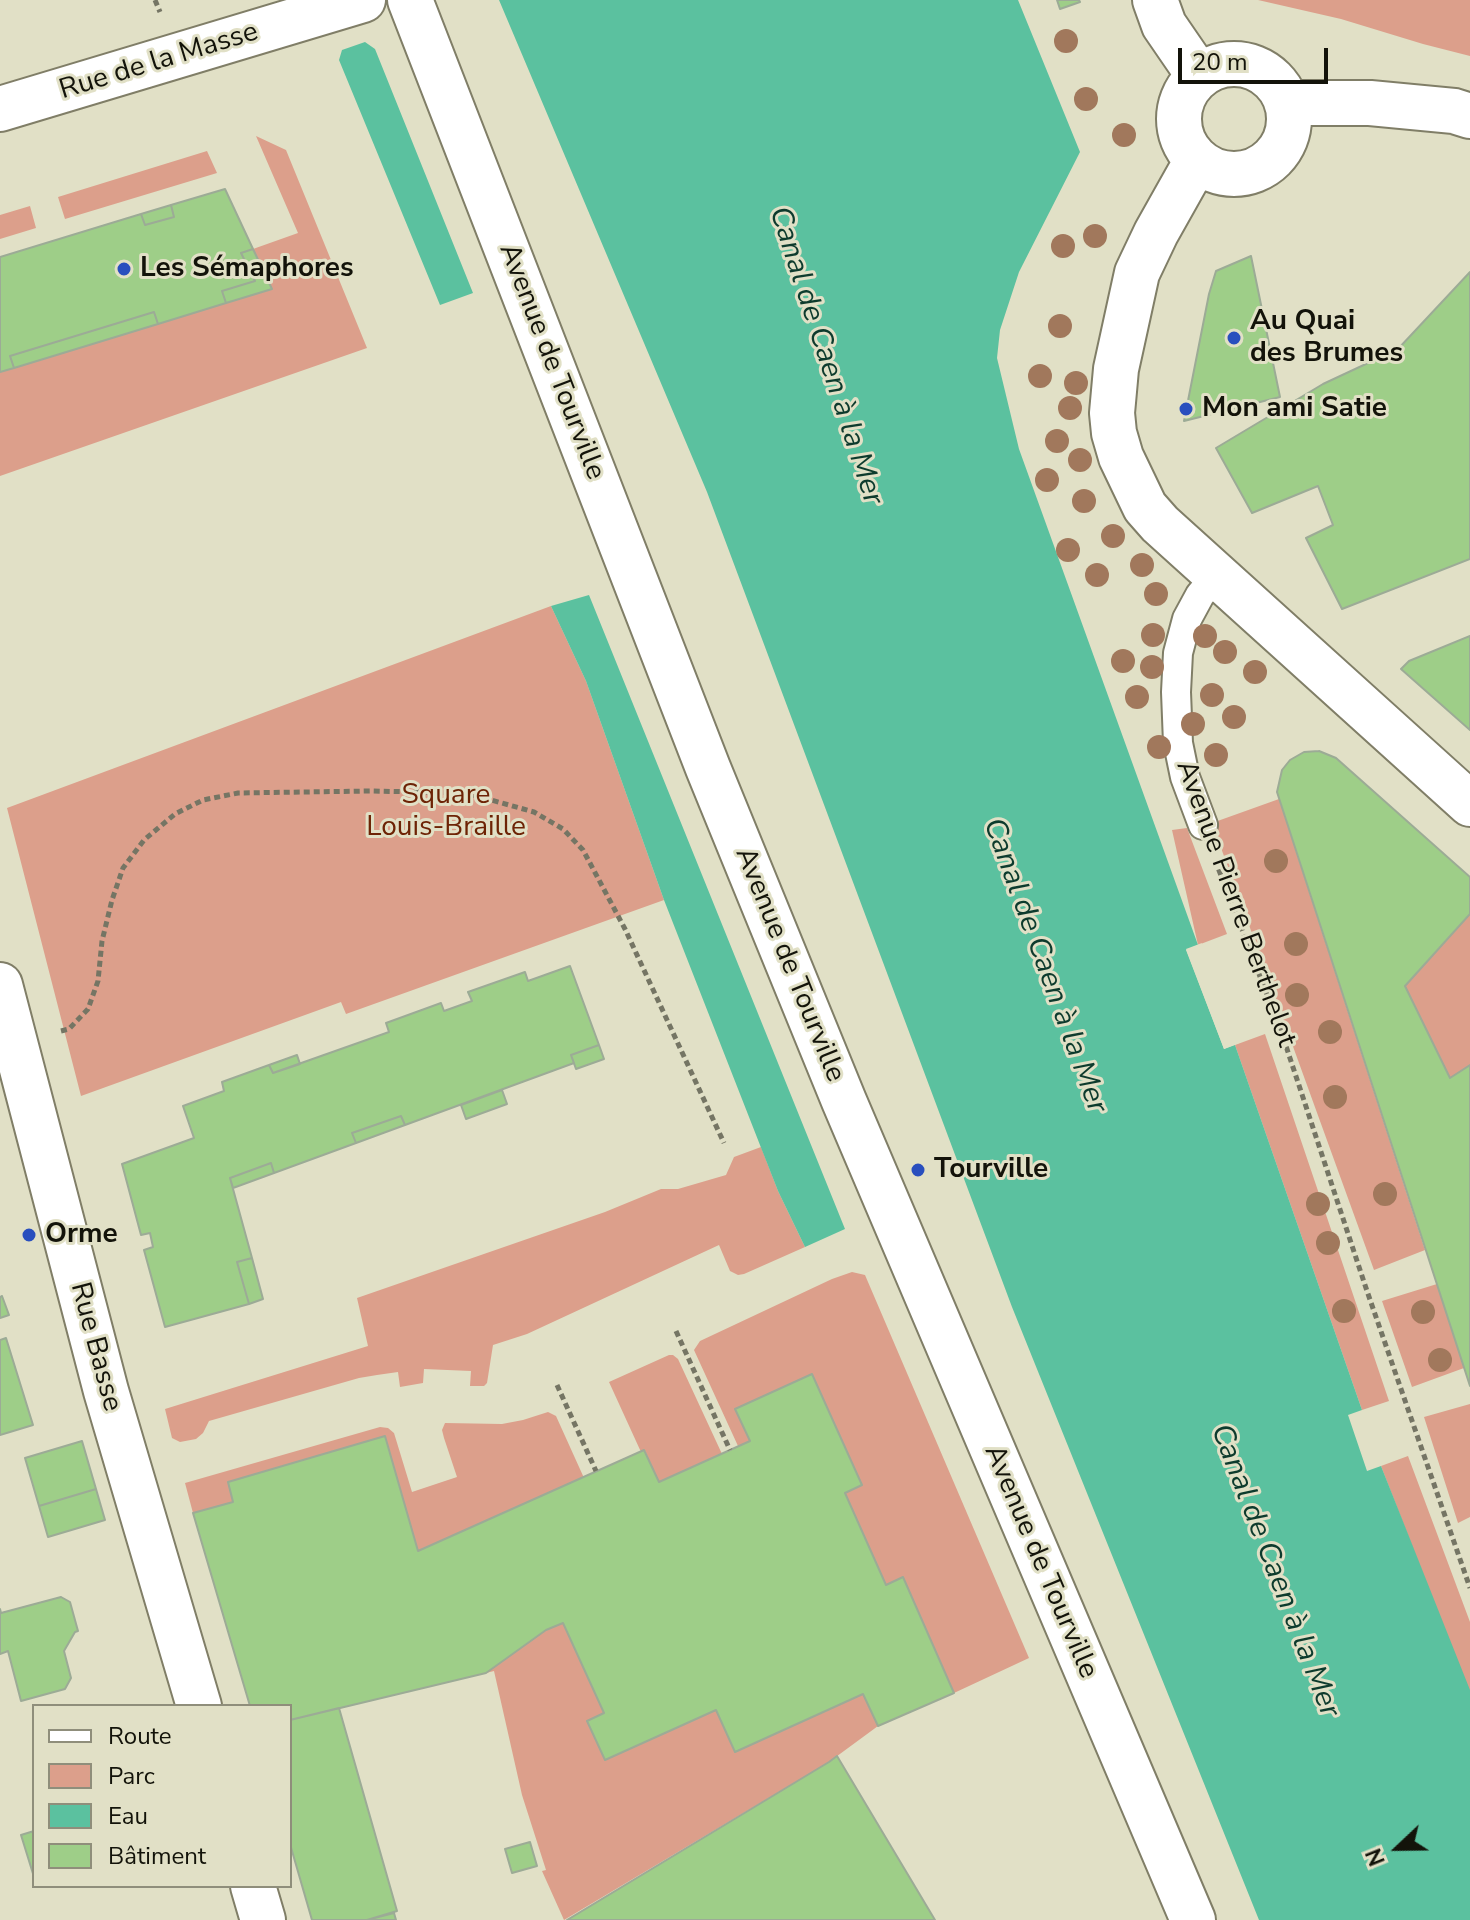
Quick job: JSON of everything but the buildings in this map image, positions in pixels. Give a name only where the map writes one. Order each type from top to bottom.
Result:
[{"type":"street","name":"Rue de la Masse","points":[[0,109],[363,0]]},
{"type":"street","name":"Avenue de Tourville","points":[[410,0],[708,768],[838,1086],[1193,1920]]},
{"type":"street","points":[[1155,0],[1164,25],[1199,76]]},
{"type":"street","points":[[1227,65],[1242,65],[1270,78],[1287,103],[1287,134],[1280,149],[1270,161],[1241,174],[1225,174],[1210,169],[1187,148],[1181,133],[1178,118],[1189,88],[1199,76],[1227,65]]},
{"type":"street","points":[[1287,103],[1370,103],[1454,111],[1470,116]]},
{"type":"street","points":[[1197,160],[1137,273],[1116,369],[1112,413],[1121,457],[1145,507],[1160,524],[1470,804]]},
{"type":"street","name":"Rue Basse","points":[[0,985],[106,1391],[198,1704]]},
{"type":"street","points":[[254,1888],[263,1920]]},
{"type":"lane","name":"Avenue Pierre Berthelot","points":[[1203,825],[1185,777],[1178,743],[1178,653],[1187,619],[1200,595],[1217,575]]},
{"type":"path","points":[[56,1033],[69,1029],[88,1009],[98,981],[102,941],[112,900],[123,868],[144,840],[175,814],[203,800],[238,793],[466,793],[534,812],[563,829],[583,850],[625,929],[724,1143]]},
{"type":"path","name":"Avenue Pierre Berthelot","points":[[1203,825],[1281,1031],[1470,1588]]},
{"type":"path","points":[[676,1331],[730,1450]]},
{"type":"path","points":[[557,1385],[596,1471]]},
{"type":"green space","points":[[1258,0],[1470,0],[1470,56],[1341,19]]},
{"type":"green space","points":[[256,136],[286,150],[367,348],[0,476],[0,372],[272,289],[253,249],[298,233]]},
{"type":"green space","points":[[207,151],[217,173],[65,219],[58,197]]},
{"type":"green space","points":[[30,206],[36,228],[0,239],[0,215]]},
{"type":"green space","name":"Square Louis-Braille","points":[[551,606],[586,681],[664,900],[346,1014],[341,1002],[81,1096],[7,808]]},
{"type":"green space","points":[[1279,799],[1425,1250],[1374,1270],[1212,823]]},
{"type":"green space","points":[[1187,828],[1227,934],[1198,945],[1172,830]]},
{"type":"green space","points":[[1470,914],[1470,1065],[1450,1078],[1405,986]]},
{"type":"green space","points":[[1265,1034],[1389,1401],[1362,1410],[1235,1045]]},
{"type":"green space","points":[[761,1147],[805,1247],[738,1275],[730,1271],[719,1245],[527,1334],[493,1345],[484,1386],[470,1386],[471,1371],[424,1369],[423,1383],[400,1387],[398,1372],[359,1378],[209,1421],[196,1439],[180,1442],[172,1438],[165,1409],[368,1346],[357,1298],[605,1212],[661,1189],[678,1189],[726,1175],[734,1157]]},
{"type":"green space","points":[[852,1272],[865,1275],[1029,1658],[954,1693],[903,1578],[886,1585],[845,1493],[862,1485],[811,1375],[735,1409],[750,1441],[738,1446],[694,1350],[700,1341]]},
{"type":"green space","points":[[1437,1284],[1464,1368],[1412,1387],[1382,1301]]},
{"type":"green space","points":[[669,1355],[678,1359],[722,1454],[659,1482],[645,1451],[641,1452],[609,1382]]},
{"type":"green space","points":[[1470,1404],[1470,1517],[1458,1523],[1424,1417]]},
{"type":"green space","points":[[548,1412],[556,1416],[584,1478],[418,1551],[385,1437],[228,1482],[233,1502],[193,1513],[185,1483],[380,1427],[394,1433],[412,1492],[457,1477],[442,1430],[445,1423],[502,1424]]},
{"type":"green space","points":[[1408,1456],[1470,1622],[1470,1695],[1381,1466]]},
{"type":"green space","points":[[563,1623],[604,1713],[588,1721],[716,1710],[735,1752],[863,1694],[878,1726],[829,1762],[564,1920],[542,1871],[546,1870],[522,1795],[494,1671],[486,1673],[546,1630]]},
{"type":"water","name":"Canal de Caen à la Mer","points":[[499,0],[1018,0],[1080,152],[1019,272],[1000,330],[997,358],[1019,449],[1198,945],[1186,950],[1224,1049],[1235,1045],[1362,1410],[1348,1415],[1367,1471],[1381,1466],[1470,1690],[1470,1920],[1259,1920],[1012,1307],[707,492]]},
{"type":"water","points":[[365,42],[375,49],[473,293],[440,305],[339,60],[342,50]]},
{"type":"water","points":[[589,595],[845,1229],[805,1247],[778,1191],[664,900],[586,681],[551,606]]},
{"type":"pier","points":[[1202,943],[1200,948],[1191,951],[1226,1044],[1239,1043],[1224,1049],[1186,949]]},
{"type":"place","name":"Les Sémaphores","points":[[124,269]]},
{"type":"place","name":"Au Quai des Brumes","points":[[1234,338]]},
{"type":"place","name":"Mon ami Satie","points":[[1186,409]]},
{"type":"place","name":"Tourville","points":[[918,1170]]},
{"type":"place","name":"Orme","points":[[29,1235]]}]
